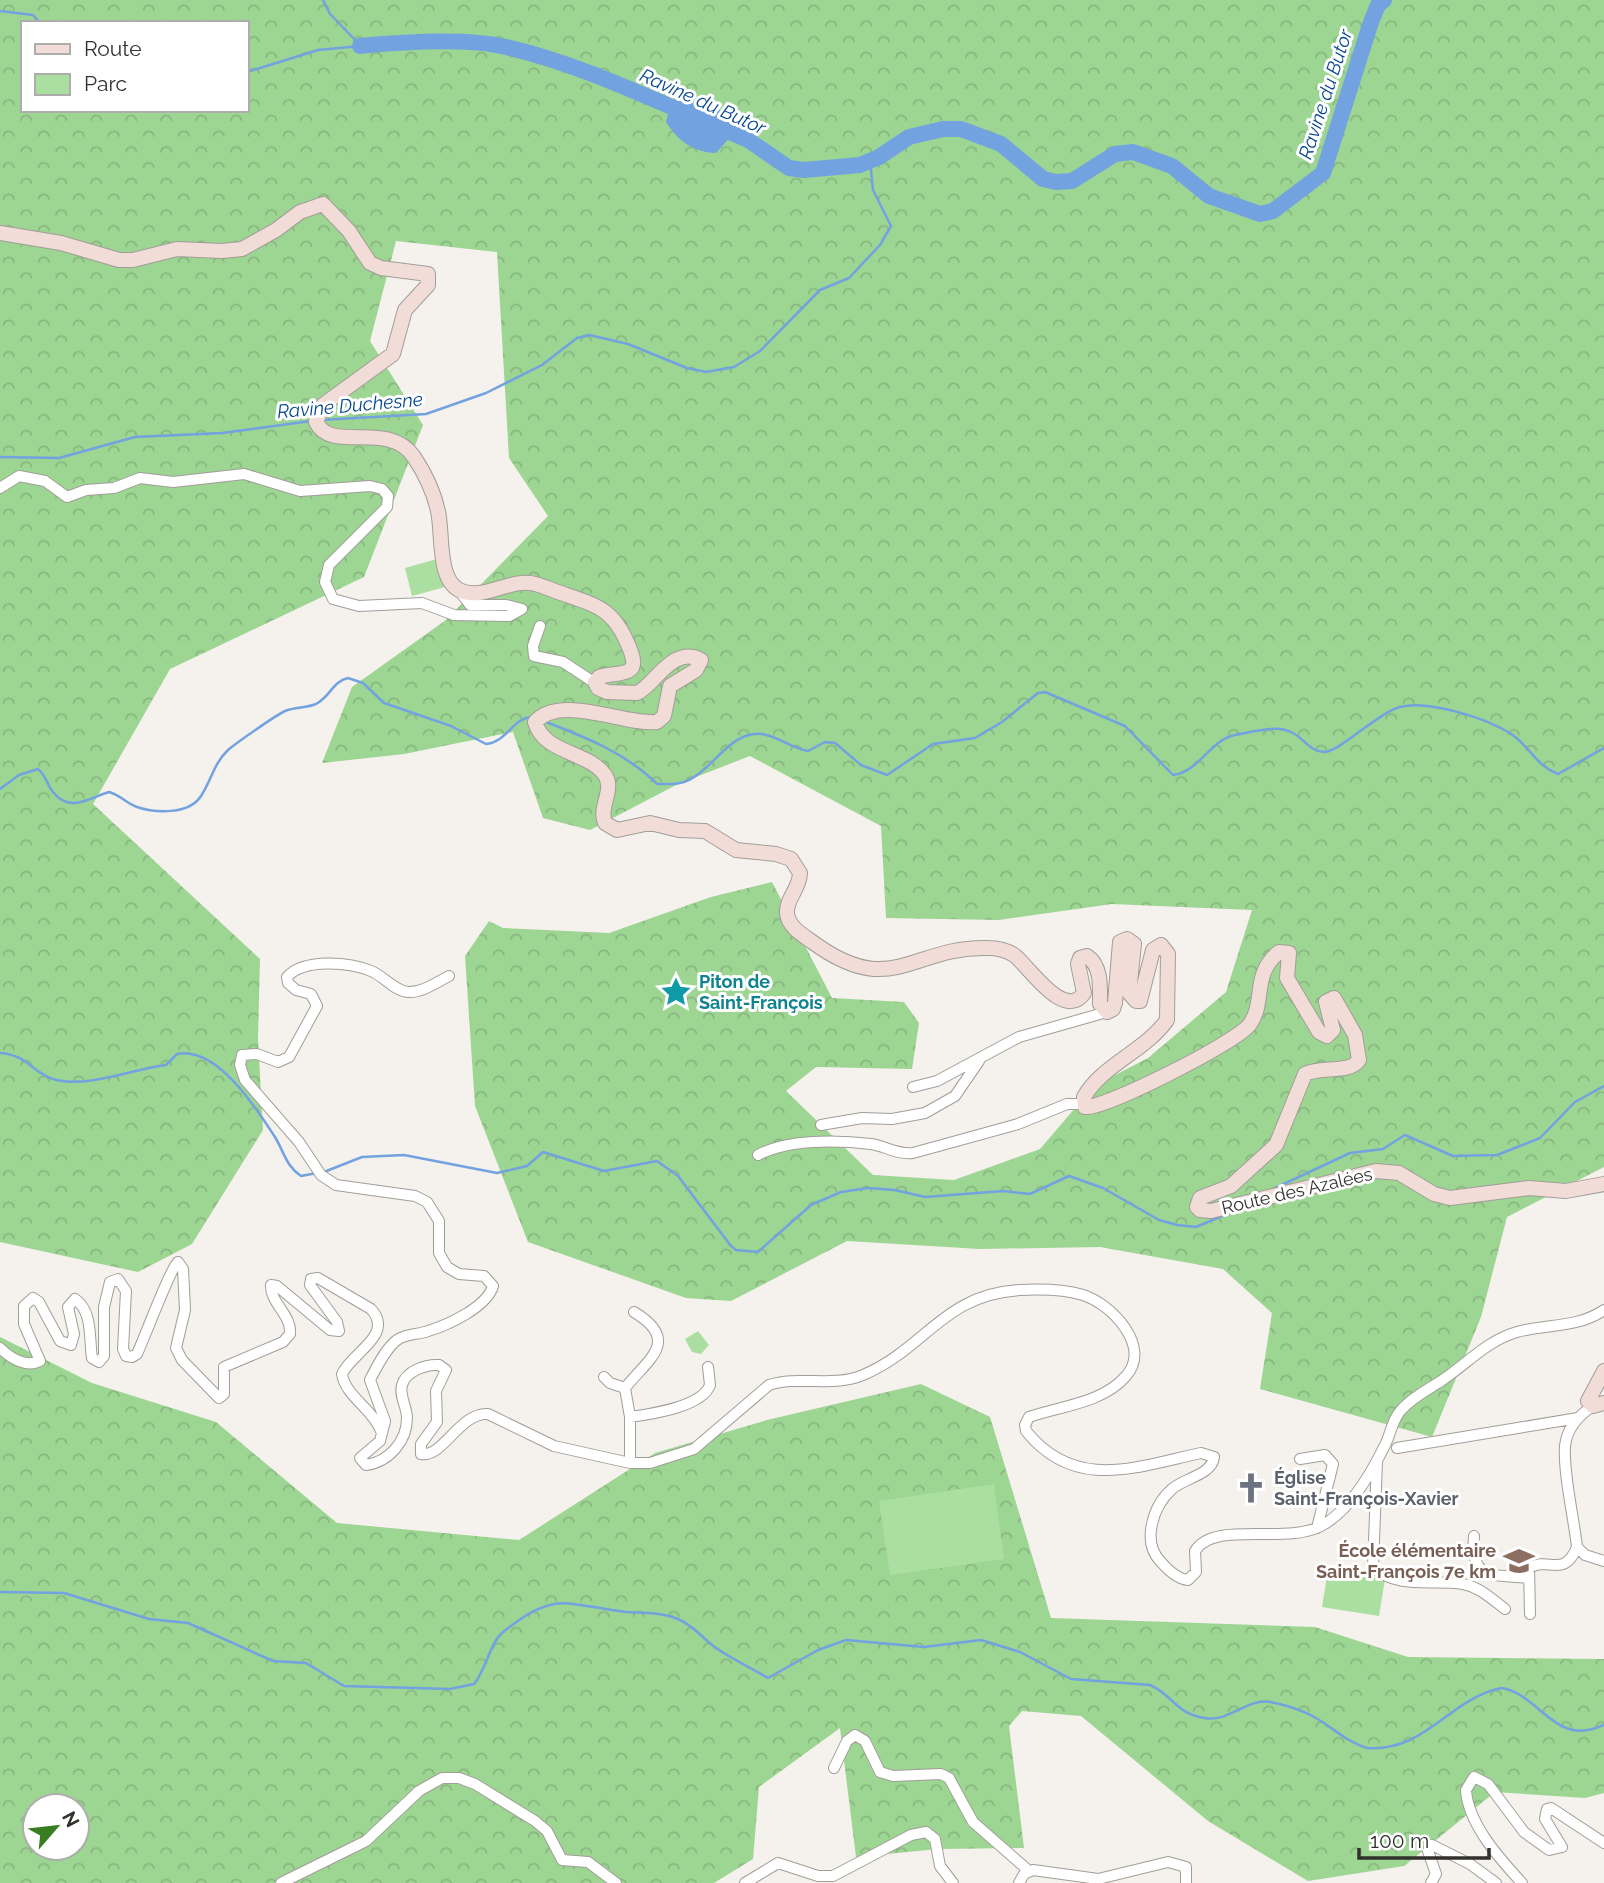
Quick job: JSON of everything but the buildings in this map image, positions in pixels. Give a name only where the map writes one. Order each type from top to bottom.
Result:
[{"type":"main road","points":[[0,233],[61,243],[119,260],[134,260],[177,249],[222,251],[242,248],[276,230],[299,212],[323,204],[349,231],[370,263],[393,270],[421,271],[430,278],[428,285],[405,310],[393,354],[318,411],[318,427],[332,435],[395,440],[409,450],[437,508],[447,576],[458,589],[472,593],[520,583],[533,583],[602,607],[624,631],[634,663],[632,669],[622,676],[605,675],[595,683],[602,691],[637,693],[670,664],[689,657],[701,660],[696,670],[670,686],[664,716],[657,722],[590,712],[547,713],[535,722],[537,729],[554,745],[604,774],[608,788],[602,815],[610,828],[623,830],[650,823],[679,830],[705,831],[736,850],[776,854],[791,859],[799,869],[800,880],[789,901],[789,919],[800,933],[836,958],[861,968],[893,969],[958,950],[999,948],[1016,956],[1054,995],[1069,1000],[1077,999],[1084,993],[1078,964],[1080,958],[1087,956],[1096,969],[1101,988],[1100,1004],[1107,1012],[1113,1009],[1115,1003],[1120,942],[1128,939],[1134,944],[1129,993],[1136,1001],[1140,1001],[1145,993],[1153,950],[1165,947],[1168,954],[1167,1020],[1154,1036],[1094,1083],[1084,1097],[1083,1104]]},
{"type":"main road","name":"Route des Azalées","points":[[1083,1104],[1089,1108],[1095,1106],[1236,1039],[1253,1021],[1258,988],[1267,965],[1279,951],[1284,951],[1290,958],[1287,978],[1319,1031],[1327,1036],[1333,1030],[1325,1007],[1326,1002],[1334,998],[1355,1035],[1359,1060],[1350,1067],[1314,1069],[1305,1074],[1276,1145],[1231,1186],[1200,1198],[1197,1207],[1200,1210],[1212,1211],[1376,1171],[1399,1173],[1434,1194],[1451,1198],[1529,1188],[1566,1191],[1604,1184]]},
{"type":"main road","points":[[1599,1404],[1589,1397],[1604,1371]]},
{"type":"street","points":[[0,488],[19,476],[45,481],[67,497],[86,490],[114,488],[140,478],[173,482],[244,474],[300,491],[376,487],[386,492],[389,499],[387,507],[329,565],[324,582],[333,599],[359,606],[422,603],[454,615],[509,616],[522,609],[506,605],[470,605],[458,589]]},
{"type":"street","points":[[540,625],[533,646],[534,656],[562,662],[595,683]]},
{"type":"street","points":[[449,976],[420,990],[408,992],[360,968],[323,964],[295,971],[287,977],[288,983],[296,990],[312,994],[317,1006],[289,1057],[278,1062],[249,1053],[243,1055],[240,1061],[245,1080],[299,1142],[321,1175],[336,1185],[415,1196],[427,1202],[439,1221],[439,1253],[447,1267],[459,1274],[484,1276],[493,1286],[488,1296],[477,1306],[439,1328],[405,1335],[391,1345],[370,1380],[373,1394],[384,1415],[378,1444],[362,1455],[360,1460],[363,1464],[380,1460],[396,1448],[407,1418],[403,1382],[420,1368],[436,1364],[446,1370],[436,1391],[437,1422],[421,1444],[421,1454],[432,1452],[468,1419],[481,1413],[554,1447],[630,1463],[650,1462],[694,1449],[769,1385],[784,1382],[842,1381],[874,1370],[967,1302],[1019,1290],[1061,1291],[1085,1295],[1100,1303],[1117,1318],[1133,1344],[1135,1361],[1128,1375],[1111,1389],[1082,1402],[1029,1417],[1025,1425],[1031,1437],[1060,1462],[1084,1470],[1119,1470],[1201,1452],[1214,1457],[1212,1465],[1172,1488],[1158,1507],[1150,1534],[1159,1561],[1179,1578],[1188,1580],[1196,1572],[1195,1551],[1209,1538],[1235,1534],[1284,1535],[1317,1528],[1348,1504],[1377,1458],[1403,1407],[1487,1345],[1518,1332],[1578,1322],[1604,1310]]},
{"type":"street","points":[[913,1087],[937,1081],[982,1056],[1037,1031],[1107,1012]]},
{"type":"street","points":[[821,1125],[867,1117],[899,1118],[945,1104],[959,1091],[982,1056]]},
{"type":"street","points":[[758,1154],[783,1144],[872,1144],[901,1153],[913,1153],[1018,1124],[1067,1104],[1083,1104]]},
{"type":"street","points":[[0,1348],[8,1356],[29,1364],[40,1362],[23,1324],[24,1306],[33,1298],[39,1302],[60,1341],[71,1345],[74,1334],[68,1307],[75,1299],[83,1308],[92,1333],[92,1358],[97,1362],[101,1360],[104,1356],[106,1293],[110,1282],[118,1279],[126,1291],[123,1349],[126,1356],[132,1357],[137,1354],[172,1268],[178,1262],[183,1269],[185,1310],[176,1348],[182,1360],[219,1398],[224,1394],[224,1367],[284,1342],[290,1334],[290,1323],[271,1292],[271,1285],[277,1286],[330,1330],[340,1330],[310,1285],[311,1279],[318,1278],[371,1309],[377,1316],[377,1332],[342,1374],[344,1384],[369,1409],[382,1431]]},
{"type":"street","points":[[625,1388],[650,1363],[657,1348],[654,1329],[649,1321],[634,1312]]},
{"type":"street","points":[[630,1417],[680,1406],[700,1398],[710,1385],[708,1367]]},
{"type":"street","points":[[604,1377],[610,1383],[625,1388]]},
{"type":"street","points":[[625,1388],[630,1417],[630,1463]]},
{"type":"street","points":[[1397,1448],[1578,1418],[1599,1404]]},
{"type":"street","points":[[1530,1614],[1528,1578],[1531,1566],[1561,1566],[1572,1558],[1577,1547],[1565,1447],[1578,1418]]},
{"type":"street","points":[[1300,1459],[1325,1455],[1333,1464],[1317,1528]]},
{"type":"street","points":[[1377,1458],[1373,1567],[1397,1579],[1474,1587],[1505,1609]]},
{"type":"street","points":[[1474,1536],[1473,1560],[1479,1568],[1491,1574],[1528,1578]]},
{"type":"street","points":[[1577,1547],[1585,1555],[1604,1561]]},
{"type":"street","points":[[834,1768],[847,1741],[855,1735],[865,1741],[880,1772],[893,1776],[941,1774],[949,1778],[973,1822],[1028,1871]]},
{"type":"street","points":[[1522,1883],[1493,1847],[1469,1806],[1466,1790],[1474,1777],[1488,1784],[1524,1832],[1549,1850],[1562,1847],[1545,1819],[1547,1809],[1551,1808],[1604,1843]]},
{"type":"street","points":[[281,1883],[366,1841],[429,1784],[442,1778],[458,1778],[475,1784],[541,1826],[562,1860],[588,1862],[617,1883]]},
{"type":"street","points":[[745,1883],[778,1864],[818,1876],[833,1876],[911,1835],[926,1832],[935,1839],[940,1866],[953,1883]]},
{"type":"street","points":[[1431,1883],[1436,1874],[1428,1851],[1432,1844],[1470,1864],[1496,1883]]},
{"type":"street","points":[[1019,1883],[1028,1871],[1039,1869],[1098,1879],[1174,1862],[1186,1867],[1186,1883]]},
{"type":"green space","points":[[0,0],[1604,0],[1604,1167],[1507,1217],[1481,1317],[1432,1437],[1260,1389],[1272,1313],[1223,1269],[1100,1247],[980,1249],[847,1241],[731,1301],[686,1298],[528,1242],[475,1106],[465,956],[489,921],[503,928],[609,933],[711,897],[772,882],[832,998],[904,1002],[919,1023],[912,1069],[816,1067],[786,1091],[873,1175],[954,1180],[1040,1149],[1094,1086],[1148,1058],[1226,992],[1252,910],[1112,904],[999,920],[886,918],[881,826],[750,756],[678,784],[590,830],[543,818],[513,732],[404,754],[322,763],[352,687],[446,620],[548,516],[509,458],[497,252],[396,241],[370,341],[423,425],[364,577],[170,669],[93,804],[260,959],[258,1038],[263,1130],[192,1244],[138,1272],[0,1242]]},
{"type":"green space","points":[[437,559],[445,587],[412,596],[405,568]]},
{"type":"green space","points":[[698,1331],[709,1345],[701,1354],[692,1352],[685,1339]]},
{"type":"green space","points":[[0,1337],[92,1383],[216,1422],[337,1523],[519,1540],[655,1453],[767,1420],[921,1384],[990,1417],[1051,1618],[1315,1627],[1408,1657],[1604,1659],[1604,1793],[1585,1798],[1495,1792],[1404,1866],[1308,1881],[1208,1821],[1081,1716],[1022,1711],[1009,1726],[1024,1848],[938,1849],[856,1857],[840,1728],[759,1787],[753,1859],[714,1883],[0,1883]]},
{"type":"green space","points":[[994,1484],[1004,1559],[890,1575],[879,1501]]},
{"type":"green space","points":[[1328,1570],[1385,1579],[1379,1616],[1322,1607]]},
{"type":"water","points":[[687,96],[717,106],[734,133],[716,153],[687,144],[666,122],[670,106]]},
{"type":"waterway","points":[[323,0],[330,14],[360,45]]},
{"type":"waterway","name":"Ravine du Butor","points":[[715,126],[748,140],[789,168],[804,170],[860,165],[879,157],[909,137],[943,129],[961,129],[1001,144],[1043,179],[1056,182],[1072,181],[1115,154],[1133,152],[1172,166],[1209,196],[1260,214],[1273,211],[1323,173],[1371,22],[1378,5],[1384,0]]},
{"type":"waterway","name":"Ravine du Butor","points":[[0,11],[33,15],[38,21]]},
{"type":"waterway","name":"Ravine du Butor","points":[[360,46],[453,42],[506,47],[576,68],[688,114]]},
{"type":"waterway","name":"Ravine du Butor","points":[[248,72],[318,50],[360,46]]},
{"type":"waterway","name":"Ravine Duchesne","points":[[321,420],[426,414],[486,393],[542,365],[577,338],[589,335],[628,344],[687,368],[706,372],[734,367],[760,351],[820,290],[849,278],[880,245],[891,226],[873,190],[870,161]]},
{"type":"waterway","name":"Ravine Duchesne","points":[[0,457],[59,458],[135,437],[222,433],[311,421]]},
{"type":"waterway","points":[[0,789],[19,775],[38,769],[53,792],[66,802],[81,802],[109,792],[144,809],[171,811],[188,807],[201,796],[219,761],[232,747],[285,711],[316,704],[339,682],[348,678],[363,683],[384,703],[451,726],[486,744],[499,739],[520,721],[533,717]]},
{"type":"waterway","points":[[546,722],[619,755],[657,784],[689,780],[732,744],[751,734],[768,735],[808,751],[825,742],[835,743],[861,765],[887,775],[933,744],[975,738],[1002,722],[1038,693],[1045,692],[1125,726],[1173,775],[1190,768],[1218,743],[1235,735],[1264,730],[1286,730],[1315,750],[1324,752],[1339,746],[1388,712],[1409,706],[1440,708],[1490,723],[1514,736],[1539,762],[1558,774],[1604,748]]},
{"type":"waterway","points":[[0,1053],[17,1057],[53,1079],[80,1082],[166,1065],[177,1054],[192,1054],[221,1069],[234,1082],[275,1137],[296,1172],[301,1176],[317,1173]]},
{"type":"waterway","points":[[1273,1189],[1350,1153],[1383,1149],[1405,1135],[1453,1156],[1497,1155],[1540,1138],[1575,1102],[1604,1086]]},
{"type":"waterway","points":[[324,1172],[362,1157],[404,1155],[497,1173],[527,1166],[543,1152],[604,1171],[657,1161],[678,1176],[731,1246],[736,1250],[758,1252],[811,1205],[841,1192],[868,1188],[895,1190],[925,1197],[1003,1191],[1030,1194],[1069,1176],[1103,1188],[1159,1220],[1177,1225],[1196,1227],[1227,1214]]},
{"type":"waterway","points":[[0,1592],[64,1593],[149,1619],[188,1623],[273,1661],[306,1663],[344,1686],[450,1689],[474,1684],[494,1643],[502,1633],[535,1610],[561,1603],[659,1614],[678,1619],[719,1650],[768,1678],[818,1650],[846,1640],[924,1647],[981,1640],[1020,1652],[1071,1679],[1150,1685],[1194,1716],[1223,1717],[1265,1702],[1286,1706],[1311,1715],[1347,1739],[1367,1748],[1388,1747],[1406,1742],[1467,1702],[1502,1688],[1516,1693],[1549,1718],[1572,1730],[1587,1730],[1604,1725]]},
{"type":"place","name":"Piton de Saint-François","points":[[676,992]]},
{"type":"place","name":"Église Saint-François-Xavier","points":[[1251,1488]]},
{"type":"place","name":"École élémentaire Saint-François 7e km","points":[[1519,1561]]}]
